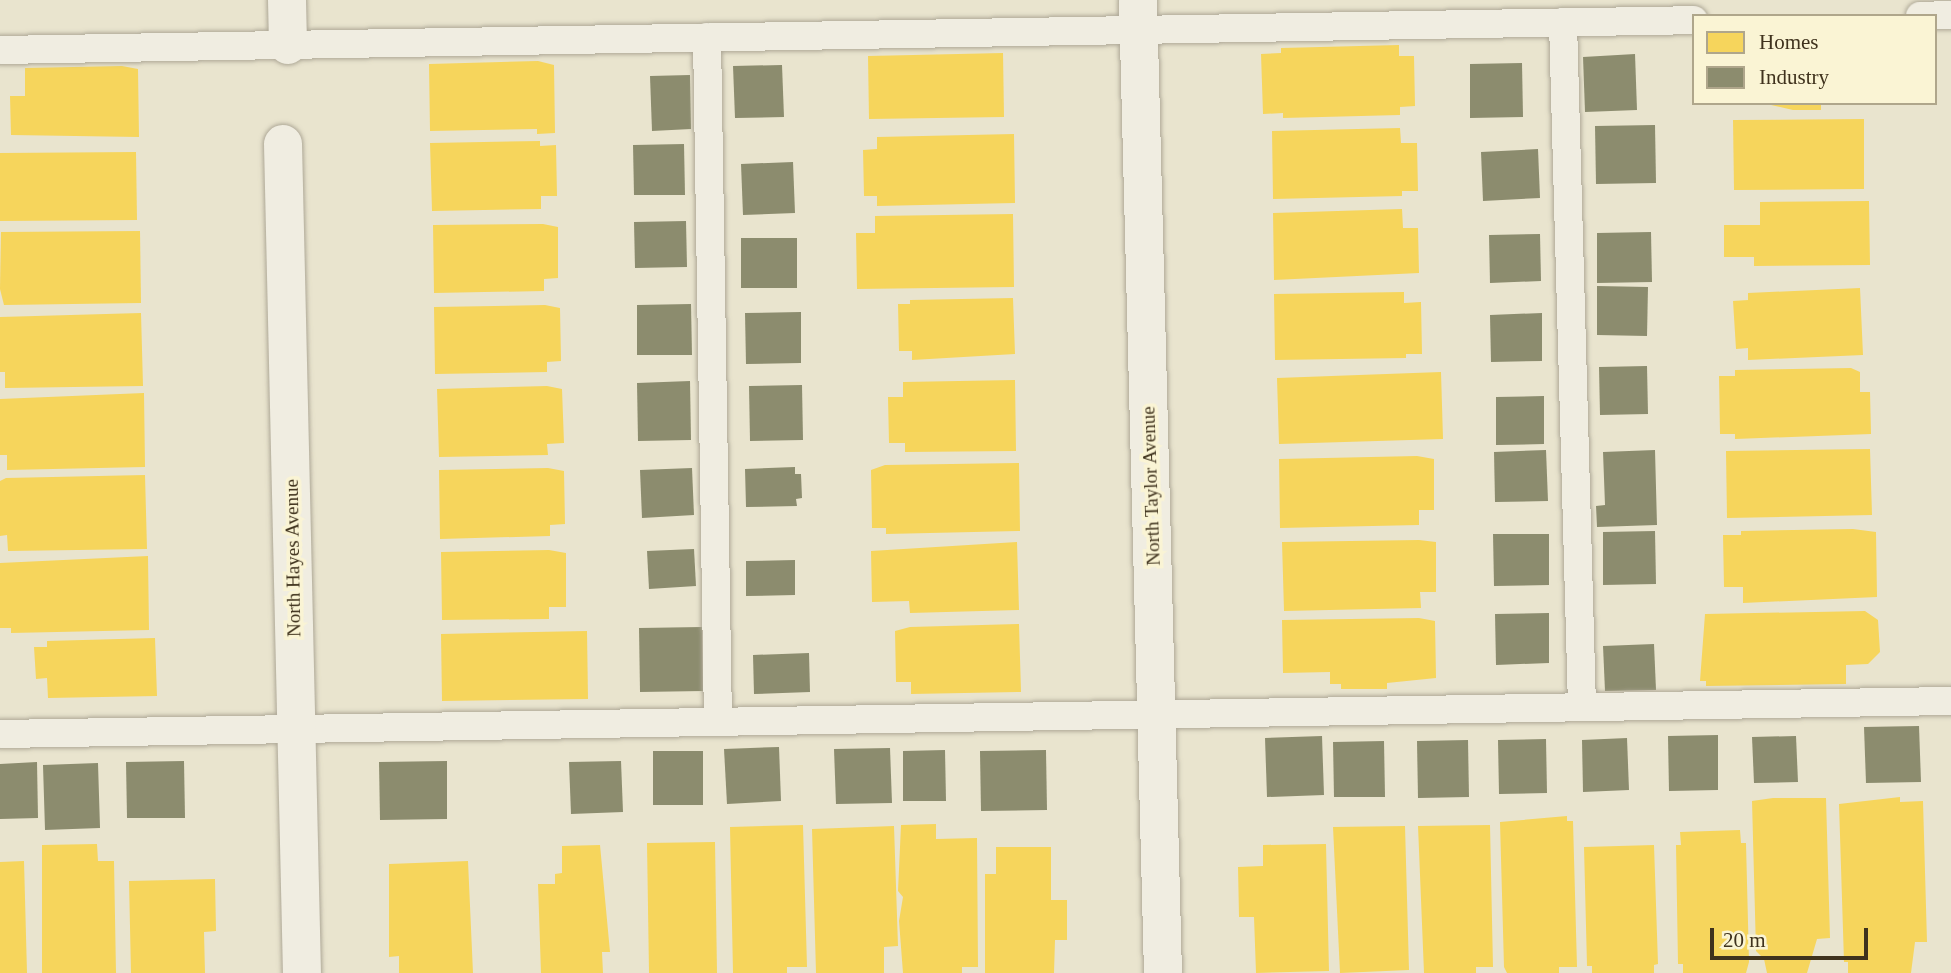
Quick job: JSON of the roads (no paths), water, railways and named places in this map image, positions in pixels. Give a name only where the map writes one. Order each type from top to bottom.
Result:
[{"type":"street","points":[[287,0],[288,45]]},
{"type":"street","name":"North Taylor Avenue","points":[[1138,15],[1163,973]]},
{"type":"street","name":"North Hayes Avenue","points":[[283,144],[302,973]]},
{"type":"lane","points":[[0,50],[707,37],[1138,15],[1563,22],[1692,20]]},
{"type":"lane","points":[[1563,22],[1582,707]]},
{"type":"lane","points":[[707,37],[718,722]]},
{"type":"lane","points":[[0,734],[1951,701]]}]
